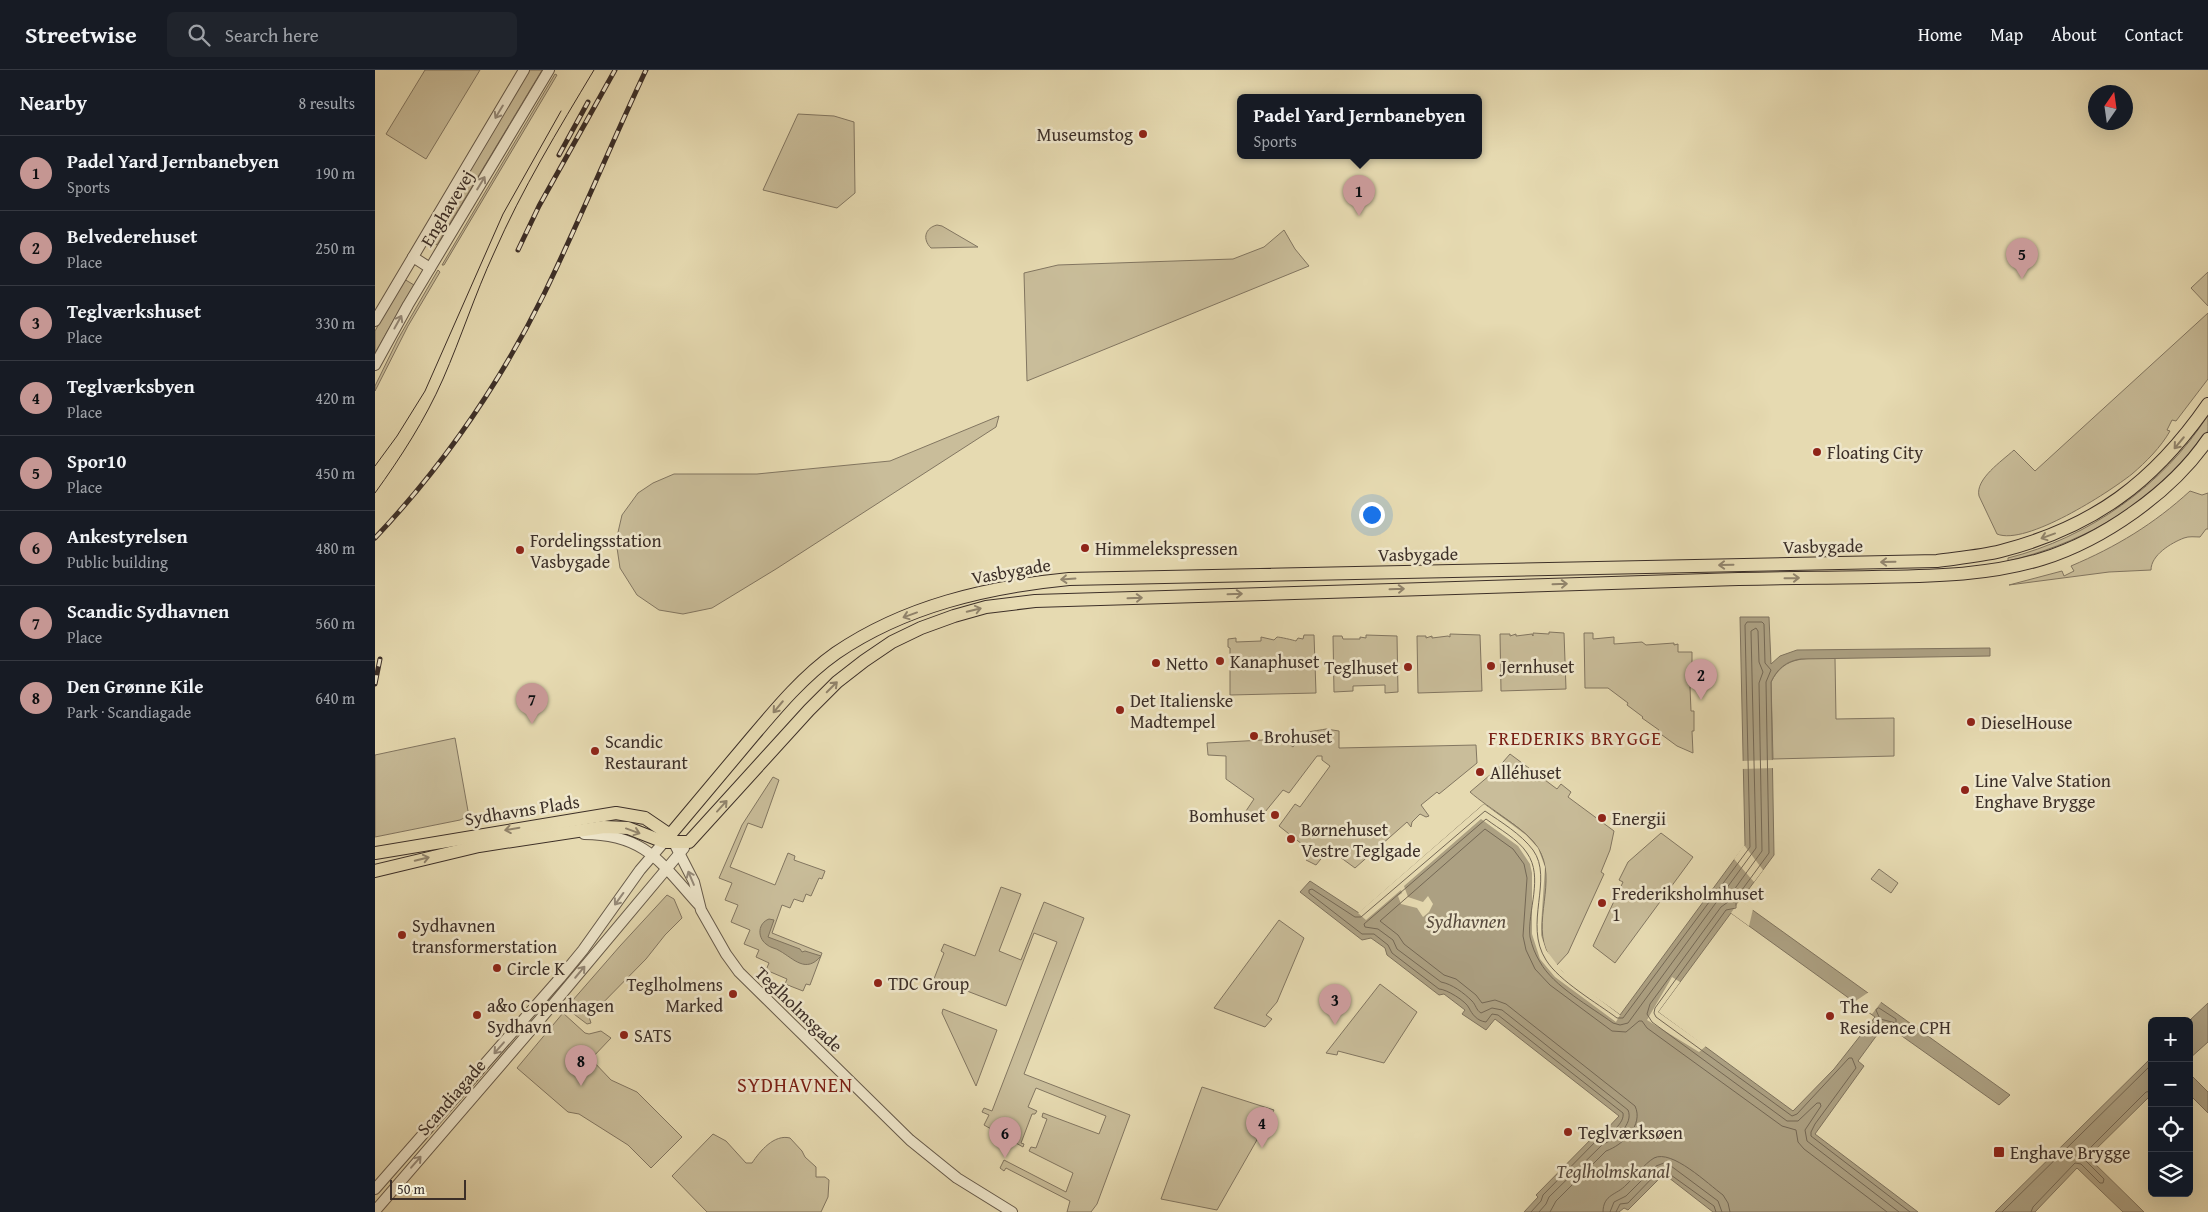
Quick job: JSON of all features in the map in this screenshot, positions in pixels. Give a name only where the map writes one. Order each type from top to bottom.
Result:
[{"type":"main road","name":"Vasbygade","points":[[672,843],[784,700],[805,678],[835,654],[870,632],[905,616],[947,602],[1026,584],[1069,579],[1937,561],[1983,554],[2032,542],[2064,530],[2097,513],[2124,495],[2147,478],[2170,454],[2208,404]]},
{"type":"main road","name":"Vasbygade","points":[[672,843],[689,842],[837,682],[892,642],[954,616],[986,607],[1035,601],[1729,579],[1935,576],[1984,572],[2043,558],[2080,544],[2114,524],[2145,503],[2174,478],[2208,438]]},
{"type":"main road","name":"Sydhavns Plads","points":[[375,853],[616,813],[645,818],[672,843]]},
{"type":"main road","name":"Sydhavns Plads","points":[[375,871],[479,846],[551,834],[619,827],[672,843]]},
{"type":"street","name":"Enghavevej","points":[[375,321],[524,70]]},
{"type":"street","name":"Enghavevej","points":[[375,365],[430,268],[549,70]]},
{"type":"street","points":[[413,257],[430,268]]},
{"type":"street","name":"Teglholmsgade","points":[[551,834],[614,836],[636,844],[653,855],[667,868],[699,905],[725,954],[739,972],[802,1036],[909,1140],[933,1160],[983,1195],[1013,1212]]},
{"type":"street","name":"Scandiagade","points":[[375,1190],[560,978],[653,855],[672,843]]},
{"type":"street","name":"Scandiagade","points":[[375,1211],[555,1002],[667,868],[672,843]]},
{"type":"street","name":"Teglholmsgade","points":[[672,843],[694,882],[699,905]]},
{"type":"shaded area","points":[[425,70],[480,70],[426,159],[386,134]]},
{"type":"shaded area","points":[[529,70],[542,70],[437,245],[428,239]]},
{"type":"shaded area","points":[[555,74],[557,75],[444,265],[442,265]]},
{"type":"shaded area","points":[[798,114],[834,116],[854,122],[855,193],[837,208],[763,190]]},
{"type":"shaded area","points":[[937,225],[978,247],[931,248],[926,241],[926,234],[933,226]]},
{"type":"shaded area","points":[[1284,230],[1295,249],[1309,266],[1027,381],[1024,273],[1058,265],[1233,259],[1264,247]]},
{"type":"shaded area","points":[[438,270],[440,272],[408,326],[375,391],[375,386],[398,339]]},
{"type":"shaded area","points":[[2208,272],[2208,306],[2191,288]]},
{"type":"shaded area","points":[[404,279],[414,285],[375,353],[375,331]]},
{"type":"shaded area","points":[[2208,313],[2208,379],[2176,421],[2172,420],[2167,430],[2170,431],[2148,459],[2120,483],[2066,516],[2027,532],[2010,536],[1997,534],[1979,496],[1981,483],[1985,477],[2014,450],[2035,471]]},
{"type":"shaded area","points":[[2208,415],[2208,430],[2194,450],[2166,479],[2126,511],[2081,536],[2057,546],[2008,561],[2008,558],[2038,549],[2067,537],[2121,505],[2146,486],[2169,464]]},
{"type":"shaded area","points":[[999,416],[996,427],[776,569],[712,608],[683,614],[659,610],[637,595],[620,568],[616,541],[622,515],[638,493],[653,483],[674,474],[757,474],[890,461]]},
{"type":"shaded area","points":[[2190,491],[2202,495],[2208,493],[2208,529],[2200,537],[2186,537],[2168,546],[2154,559],[2151,570],[2109,572],[2009,585],[2062,571],[2064,576],[2074,571],[2071,566],[2104,551],[2134,534],[2163,514]]},
{"type":"shaded area","points":[[1549,632],[1564,633],[1566,689],[1501,691],[1500,634],[1510,634],[1510,636],[1516,634],[1516,636],[1532,634],[1533,636],[1533,633],[1549,634]]},
{"type":"shaded area","points":[[1584,633],[1593,633],[1593,639],[1614,637],[1614,644],[1642,642],[1646,645],[1674,643],[1674,645],[1678,644],[1678,652],[1692,652],[1693,682],[1690,687],[1691,711],[1694,711],[1694,731],[1692,731],[1693,753],[1677,746],[1658,732],[1659,730],[1642,718],[1627,705],[1628,703],[1608,688],[1585,688]]},
{"type":"shaded area","points":[[1450,634],[1480,635],[1482,691],[1418,693],[1417,636],[1426,636],[1426,638],[1432,636],[1432,638],[1450,637]]},
{"type":"shaded area","points":[[1304,635],[1314,635],[1316,693],[1230,695],[1230,648],[1228,647],[1228,639],[1236,638],[1236,642],[1261,641],[1261,637],[1274,640],[1277,637],[1296,641],[1298,638],[1303,639]]},
{"type":"shaded area","points":[[1366,635],[1397,636],[1398,692],[1385,693],[1385,685],[1353,686],[1353,691],[1334,692],[1333,636],[1342,636],[1343,639],[1360,639],[1360,637],[1366,638]]},
{"type":"shaded area","points":[[1835,658],[1836,719],[1894,718],[1894,756],[1773,759],[1771,682],[1777,673],[1790,662],[1806,659]]},
{"type":"shaded area","points":[[1326,729],[1339,731],[1339,748],[1476,745],[1477,763],[1439,794],[1437,792],[1421,805],[1429,816],[1426,817],[1420,814],[1412,822],[1411,827],[1407,822],[1355,868],[1329,849],[1316,865],[1306,860],[1312,852],[1279,826],[1295,804],[1300,807],[1330,766],[1322,760],[1322,756],[1317,756],[1289,793],[1283,790],[1256,823],[1244,814],[1254,799],[1226,779],[1226,756],[1208,755],[1207,743],[1282,739],[1293,747],[1307,733]]},
{"type":"shaded area","points":[[455,738],[468,811],[466,817],[460,820],[375,837],[375,755]]},
{"type":"shaded area","points":[[1510,754],[1557,789],[1561,784],[1571,792],[1568,797],[1614,831],[1610,850],[1601,872],[1604,874],[1568,953],[1556,966],[1543,943],[1541,935],[1545,880],[1543,858],[1538,848],[1525,833],[1470,792],[1497,769]]},
{"type":"shaded area","points":[[773,777],[779,780],[762,828],[748,823],[730,867],[775,885],[788,853],[795,856],[794,860],[825,871],[822,879],[819,878],[811,896],[806,894],[803,902],[794,899],[790,908],[782,905],[772,933],[822,953],[810,985],[806,984],[803,991],[785,984],[787,979],[766,970],[769,963],[756,957],[759,950],[744,944],[750,930],[731,922],[738,905],[725,900],[732,883],[719,878],[742,825]]},
{"type":"shaded area","points":[[1661,833],[1693,857],[1615,963],[1593,946],[1623,882],[1619,880],[1628,862]]},
{"type":"shaded area","points":[[1879,869],[1898,883],[1891,893],[1871,879]]},
{"type":"shaded area","points":[[1001,887],[1021,894],[999,951],[1021,960],[1044,902],[1084,918],[1024,1074],[1130,1115],[1097,1204],[1091,1212],[1067,1212],[1070,1201],[1006,1168],[1004,1171],[1000,1168],[1004,1160],[1066,1192],[1073,1173],[1029,1151],[1031,1147],[1036,1148],[1047,1119],[1042,1117],[1043,1113],[1099,1134],[1106,1116],[1036,1088],[1028,1107],[1037,1111],[1035,1114],[1032,1114],[1021,1143],[1024,1144],[1023,1147],[984,1125],[989,1115],[982,1112],[984,1108],[992,1111],[1057,942],[1034,933],[1006,1006],[941,981],[939,986],[932,984],[944,953],[941,951],[944,944],[975,956]]},
{"type":"shaded area","points":[[667,895],[674,899],[682,918],[665,935],[646,959],[589,1017],[591,1023],[587,1024],[566,1008]]},
{"type":"shaded area","points":[[1279,920],[1304,938],[1277,1002],[1266,1015],[1272,1019],[1265,1027],[1214,1008]]},
{"type":"shaded area","points":[[1380,984],[1417,1012],[1384,1063],[1338,1051],[1337,1055],[1326,1053]]},
{"type":"shaded area","points":[[943,1009],[997,1030],[976,1086],[942,1013]]},
{"type":"shaded area","points":[[563,1013],[585,1033],[601,1031],[611,1038],[591,1059],[611,1080],[637,1092],[682,1137],[651,1168],[628,1145],[579,1114],[568,1112],[517,1068]]},
{"type":"shaded area","points":[[1202,1087],[1274,1110],[1217,1210],[1161,1199]]},
{"type":"shaded area","points":[[713,1134],[726,1141],[746,1163],[752,1163],[759,1153],[773,1141],[784,1137],[790,1138],[805,1157],[816,1167],[816,1177],[825,1177],[829,1180],[828,1197],[821,1212],[707,1212],[672,1176]]},
{"type":"water","name":"Sydhavnen","points":[[1740,617],[1769,617],[1771,664],[1780,656],[1797,650],[1990,648],[1990,656],[1801,659],[1786,664],[1776,673],[1771,682],[1774,855],[1740,901],[2010,1095],[1999,1105],[1885,1024],[1858,1061],[1864,1066],[1815,1134],[1918,1212],[1713,1212],[1664,1174],[1628,1210],[1624,1208],[1619,1212],[1524,1212],[1538,1197],[1536,1195],[1601,1129],[1604,1132],[1619,1116],[1495,1019],[1486,1030],[1462,1014],[1465,1010],[1444,994],[1439,995],[1387,955],[1385,948],[1371,938],[1362,940],[1300,892],[1310,881],[1359,913],[1484,804],[1527,835],[1538,848],[1544,861],[1546,888],[1542,929],[1544,943],[1549,956],[1562,972],[1620,1015],[1745,845]],"holes":[[[1731,913],[1875,1017],[1834,1069],[1793,1111],[1658,1012]]]},
{"type":"water","points":[[769,919],[774,920],[768,937],[800,949],[802,952],[805,951],[821,956],[810,964],[800,963],[768,945],[761,938],[760,930],[765,921]]},
{"type":"water","points":[[2208,1003],[2208,1042],[2193,1055],[2193,1017]]},
{"type":"water","points":[[2148,1061],[2148,1098],[2088,1157],[2144,1212],[2123,1212],[2077,1168],[2035,1212],[1995,1212]]},
{"type":"water","points":[[2193,1077],[2208,1092],[2208,1113],[2193,1098]]},
{"type":"pier","points":[[1774,760],[1775,768],[1741,769],[1740,761]]},
{"type":"pier","points":[[1484,804],[1526,835],[1538,848],[1545,867],[1541,935],[1546,950],[1562,971],[1620,1015],[1616,1022],[1555,977],[1540,959],[1532,934],[1532,873],[1530,864],[1518,846],[1481,819],[1404,886],[1408,897],[1423,902],[1428,896],[1433,904],[1429,912],[1423,917],[1417,908],[1401,904],[1398,896],[1402,893],[1401,890],[1366,920],[1358,913]]},
{"type":"pier","points":[[1744,845],[1763,870],[1754,882],[1734,859]]},
{"type":"pier","points":[[1740,900],[1753,909],[1749,926],[1731,913]]},
{"type":"pier","points":[[1672,977],[1680,982],[1658,1012],[1706,1046],[1699,1052],[1647,1020]]},
{"type":"pier","points":[[1869,992],[1882,1001],[1872,1014],[1854,1002]]},
{"type":"tram line","points":[[375,493],[403,452],[428,409],[443,379],[481,284],[516,206],[594,70]]},
{"type":"tram line","points":[[375,466],[397,436],[425,391],[503,214],[561,111]]},
{"type":"railway","points":[[518,250],[539,206],[615,70]]},
{"type":"railway","points":[[375,538],[447,453],[509,360],[544,294],[646,70]]},
{"type":"railway","points":[[559,155],[588,102]]},
{"type":"railway","points":[[375,684],[380,659]]},
{"type":"place","name":"Museumstog","points":[[1143,134]]},
{"type":"place","name":"Padel Yard Jernbanebyen","points":[[1359,216]]},
{"type":"place","name":"Spor10","points":[[2022,279]]},
{"type":"place","name":"Floating City","points":[[1817,452]]},
{"type":"place","name":"Himmelekspressen","points":[[1085,548]]},
{"type":"place","name":"Fordelingsstation Vasbygade","points":[[520,550]]},
{"type":"place","name":"Kanaphuset","points":[[1220,661]]},
{"type":"place","name":"Netto","points":[[1156,663]]},
{"type":"place","name":"Jernhuset","points":[[1491,666]]},
{"type":"place","name":"Teglhuset","points":[[1408,667]]},
{"type":"place","name":"Belvederehuset","points":[[1701,700]]},
{"type":"place","name":"Det Italienske Madtempel","points":[[1120,710]]},
{"type":"place","name":"DieselHouse","points":[[1971,722]]},
{"type":"place","name":"Scandic Sydhavnen","points":[[532,724]]},
{"type":"place","name":"Brohuset","points":[[1254,736]]},
{"type":"place","name":"Scandic Restaurant","points":[[595,751]]},
{"type":"place","name":"Alléhuset","points":[[1480,772]]},
{"type":"place","name":"Line Valve Station Enghave Brygge","points":[[1965,790]]},
{"type":"place","name":"Bomhuset","points":[[1275,815]]},
{"type":"place","name":"Energii","points":[[1602,818]]},
{"type":"place","name":"Børnehuset Vestre Teglgade","points":[[1291,839]]},
{"type":"place","name":"Frederiksholmhuset 1","points":[[1602,903]]},
{"type":"place","name":"Sydhavnen transformerstation","points":[[402,935]]},
{"type":"place","name":"Circle K","points":[[497,968]]},
{"type":"place","name":"TDC Group","points":[[878,983]]},
{"type":"place","name":"Teglholmens Marked","points":[[733,994]]},
{"type":"place","name":"a&o Copenhagen Sydhavn","points":[[477,1015]]},
{"type":"place","name":"The Residence CPH","points":[[1830,1016]]},
{"type":"place","name":"Teglværkshuset","points":[[1335,1025]]},
{"type":"place","name":"SATS","points":[[624,1035]]},
{"type":"place","name":"Den Grønne Kile","points":[[581,1086]]},
{"type":"place","name":"Teglværksøen","points":[[1568,1132]]},
{"type":"place","name":"Teglværksbyen","points":[[1262,1148]]},
{"type":"place","name":"Enghave Brygge","points":[[1999,1152]]},
{"type":"place","name":"Ankestyrelsen","points":[[1005,1158]]},
{"type":"district","name":"FREDERIKS BRYGGE","points":[[1575,738]]},
{"type":"district","name":"SYDHAVNEN","points":[[795,1084]]},
{"type":"water label","name":"Teglholmskanal","points":[[1613,1171]]}]
